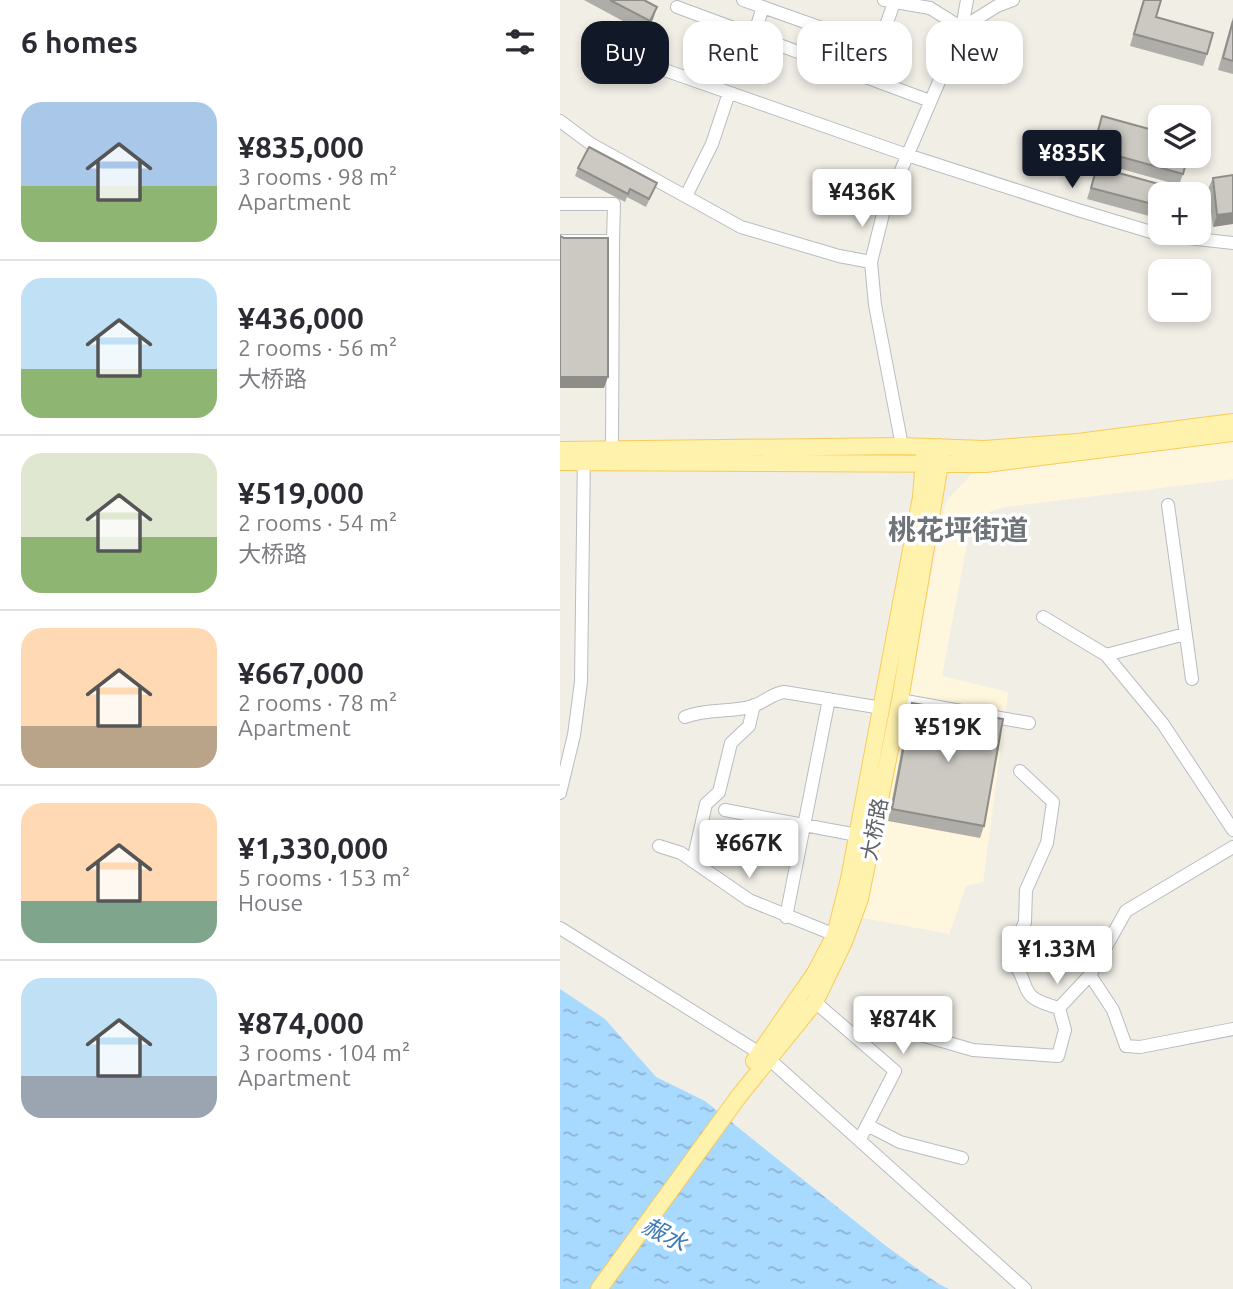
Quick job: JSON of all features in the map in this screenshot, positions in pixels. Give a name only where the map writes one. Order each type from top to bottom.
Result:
[{"type":"main road","points":[[560,450],[584,456],[932,455],[1078,442],[1233,422]]},
{"type":"main road","points":[[560,462],[612,450],[902,446],[932,455],[986,464],[1084,454],[1233,433]]},
{"type":"main road","points":[[765,1056],[835,935],[882,708],[921,496],[932,455]]},
{"type":"main road","name":"大桥路","points":[[735,1093],[815,1002],[844,942],[860,899],[900,700],[932,455]]},
{"type":"main road","points":[[588,1289],[735,1093]]},
{"type":"main road","points":[[599,1289],[735,1093]]},
{"type":"street","points":[[743,0],[878,48],[891,1],[930,8],[951,21]]},
{"type":"street","points":[[963,21],[967,0]]},
{"type":"street","points":[[973,21],[997,6],[1013,0]]},
{"type":"street","points":[[677,7],[716,21]]},
{"type":"street","points":[[758,21],[763,7]]},
{"type":"street","points":[[783,46],[930,101]]},
{"type":"street","points":[[669,72],[907,155],[1161,235],[1233,243]]},
{"type":"street","points":[[902,446],[875,305],[872,262],[884,210],[937,84]]},
{"type":"street","points":[[686,196],[712,144],[729,93]]},
{"type":"street","points":[[560,121],[591,144],[741,227],[839,256],[872,262]]},
{"type":"street","points":[[560,204],[614,204],[612,450]]},
{"type":"street","points":[[560,241],[613,241]]},
{"type":"street","points":[[560,793],[574,734],[581,682],[584,456]]},
{"type":"street","points":[[1168,505],[1192,679]]},
{"type":"street","points":[[1043,617],[1105,655],[1163,724],[1233,830]]},
{"type":"street","points":[[1105,655],[1185,634]]},
{"type":"street","points":[[685,717],[702,710],[754,705],[771,694],[784,692],[882,708]]},
{"type":"street","points":[[786,917],[829,699]]},
{"type":"street","points":[[900,700],[1029,723]]},
{"type":"street","points":[[694,862],[706,804],[719,792],[731,743],[749,726],[754,705]]},
{"type":"street","points":[[1020,771],[1053,802],[1047,843],[1026,890],[1025,922],[1014,945],[1012,961],[1021,972],[1023,987],[1029,995],[1042,1004],[1059,1008]]},
{"type":"street","points":[[725,810],[857,835]]},
{"type":"street","points":[[659,846],[681,853],[749,900],[835,935]]},
{"type":"street","points":[[1059,1008],[1090,975],[1126,911],[1233,847]]},
{"type":"street","points":[[560,928],[765,1056],[1025,1289]]},
{"type":"street","points":[[1090,975],[1113,1010],[1126,1046],[1140,1048],[1233,1029]]},
{"type":"street","points":[[815,1002],[895,1070],[860,1139]]},
{"type":"street","points":[[873,1006],[921,1035],[973,1050],[1058,1056],[1065,1030],[1059,1008]]},
{"type":"street","points":[[867,1125],[900,1142],[962,1158]]},
{"type":"shaded area","points":[[1233,441],[1233,479],[1005,507],[972,517],[942,676],[1008,692],[983,882],[966,886],[949,934],[863,918],[946,501],[972,474]]},
{"type":"water","name":"赧水","points":[[560,989],[605,1019],[656,1077],[705,1101],[886,1246],[949,1289],[560,1289]]},
{"type":"building","points":[[610,0],[644,0],[657,7],[650,21]]},
{"type":"building","points":[[1144,0],[1161,0],[1156,17],[1213,33],[1207,54],[1134,34]]},
{"type":"building","points":[[1233,21],[1233,61],[1223,58]]},
{"type":"building","points":[[1102,116],[1148,129],[1148,164],[1093,149]]},
{"type":"building","points":[[589,147],[657,183],[649,199],[630,189],[628,194],[578,168]]},
{"type":"building","points":[[1097,167],[1151,182],[1148,182],[1148,203],[1091,188]]},
{"type":"building","points":[[1161,168],[1185,168],[1183,174]]},
{"type":"building","points":[[1233,175],[1233,213],[1217,215],[1213,178]]},
{"type":"building","points":[[560,236],[608,238],[608,377],[560,377]]},
{"type":"building","points":[[912,703],[1003,719],[984,826],[892,809]]},
{"type":"district","name":"桃花坪街道","points":[[958,529]]}]
